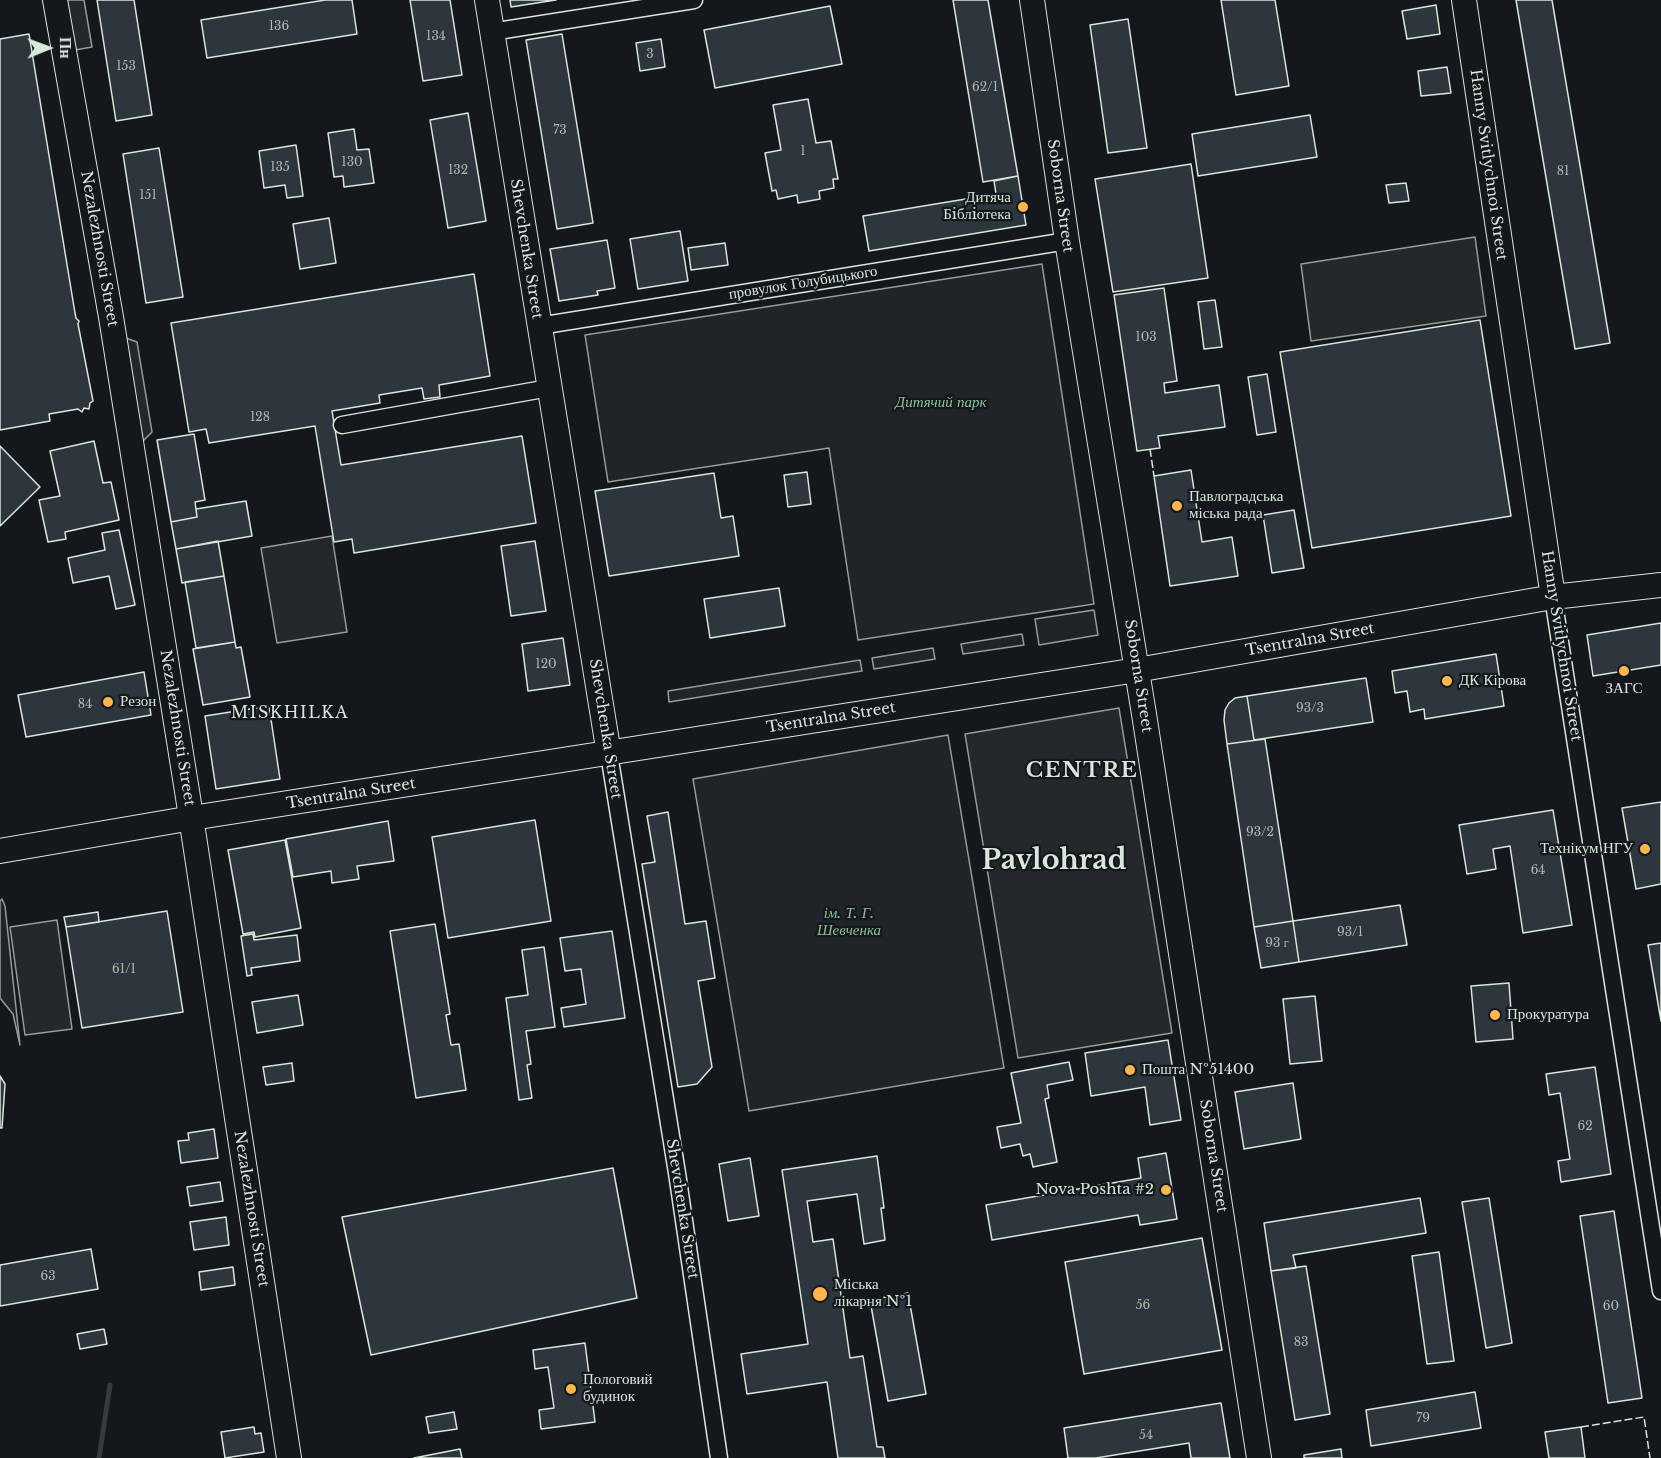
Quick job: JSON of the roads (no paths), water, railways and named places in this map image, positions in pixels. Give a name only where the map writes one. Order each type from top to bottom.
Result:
[{"type":"street","name":"Nezalezhnosti Street","points":[[55,0],[111,317],[192,818],[289,1458]]},
{"type":"street","name":"Shevchenka Street","points":[[486,0],[677,1173],[719,1458]]},
{"type":"street","points":[[492,32],[694,0]]},
{"type":"street","name":"Soborna Street","points":[[1032,0],[1067,241],[1137,670],[1259,1458]]},
{"type":"street","name":"Hanny Svitlychnoi Street","points":[[1464,0],[1553,597],[1661,1291]]},
{"type":"street","name":"провулок Голубицького","points":[[539,326],[1067,241]]},
{"type":"street","points":[[342,425],[549,388]]},
{"type":"street","name":"Tsentralna Street","points":[[0,851],[192,818],[1137,670],[1553,597],[1661,585]]},
{"type":"waterway","points":[[99,1458],[110,1385]]},
{"type":"place","name":"Дитяча Бiблiотека","points":[[1023,207]]},
{"type":"place","name":"Павлоградська міська рада","points":[[1177,506]]},
{"type":"place","name":"ЗАГС","points":[[1624,671]]},
{"type":"place","name":"ДК Кірова","points":[[1447,681]]},
{"type":"place","name":"Резон","points":[[108,702]]},
{"type":"place","name":"Технікум НГУ","points":[[1645,849]]},
{"type":"place","name":"Прокуратура","points":[[1495,1015]]},
{"type":"place","name":"Пошта №51400","points":[[1130,1070]]},
{"type":"place","name":"Nova Poshta #2","points":[[1166,1190]]},
{"type":"place","name":"Міська лікарня №1","points":[[820,1294]]},
{"type":"place","name":"Пологовий будинок","points":[[571,1389]]},
{"type":"district","name":"MISKHILKA","points":[[290,713]]},
{"type":"district","name":"CENTRE","points":[[1082,771]]},
{"type":"district","name":"Pavlohrad","points":[[1054,861]]},
{"type":"park label","name":"Дитячий парк","points":[[941,403]]},
{"type":"park label","name":"ім. Т. Г. Шевченка","points":[[849,922]]}]
